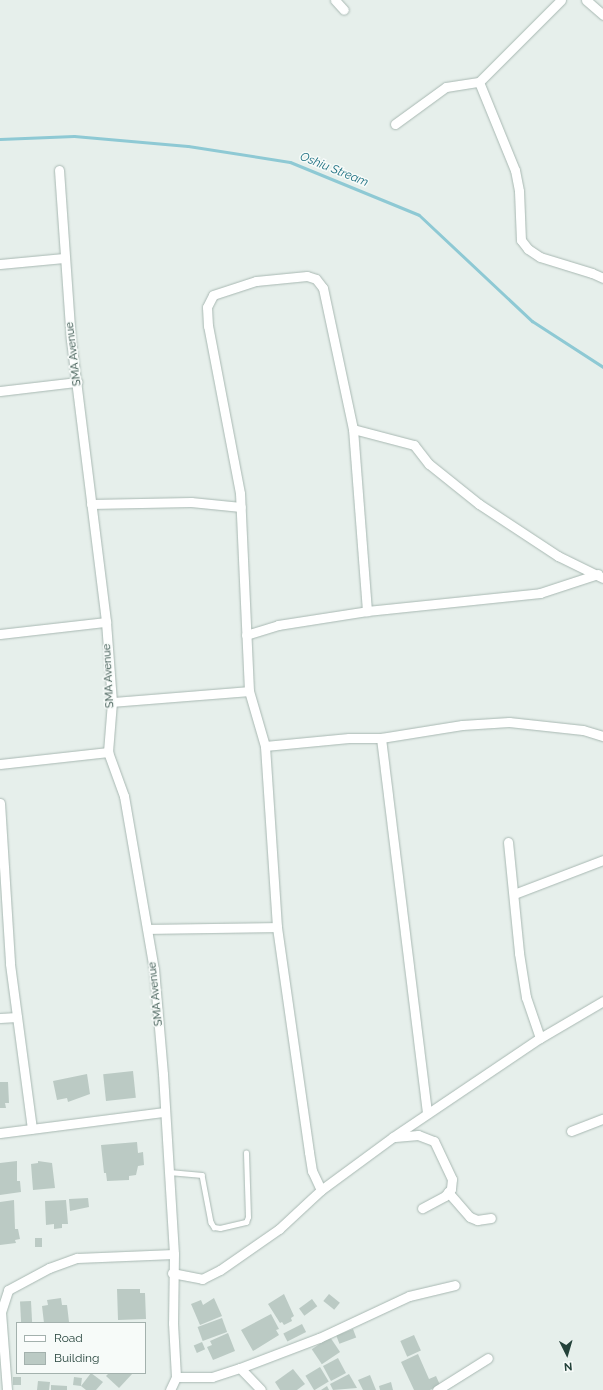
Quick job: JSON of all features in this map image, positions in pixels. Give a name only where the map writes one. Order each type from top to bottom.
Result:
[{"type":"street","points":[[335,0],[344,10]]},
{"type":"street","points":[[395,124],[446,87],[480,82],[561,0]]},
{"type":"street","points":[[586,0],[596,3],[603,15]]},
{"type":"street","points":[[480,82],[515,170],[519,191],[521,240],[528,249],[540,257],[592,272],[603,278]]},
{"type":"street","name":"SMA Avenue","points":[[59,170],[64,258],[91,504],[106,622],[112,702],[108,752],[124,796],[148,930],[158,1016],[174,1254],[172,1273],[176,1377]]},
{"type":"street","points":[[0,264],[64,258]]},
{"type":"street","points":[[321,1190],[312,1171],[277,927],[265,746],[248,691],[241,506],[208,326],[207,308],[213,294],[256,281],[307,276],[316,279],[323,288],[353,429],[367,611]]},
{"type":"street","points":[[0,391],[77,382]]},
{"type":"street","points":[[353,429],[414,445],[429,464],[479,504],[558,556],[600,576]]},
{"type":"street","points":[[91,504],[191,502],[241,506]]},
{"type":"street","points":[[246,635],[278,625],[367,611],[512,598],[556,590],[600,576]]},
{"type":"street","points":[[0,634],[106,622]]},
{"type":"street","points":[[112,702],[248,691]]},
{"type":"street","points":[[265,746],[349,738],[381,738],[462,725],[509,722],[583,730],[603,736]]},
{"type":"street","points":[[381,738],[427,1114]]},
{"type":"street","points":[[0,764],[108,752]]},
{"type":"street","points":[[0,804],[16,1017],[32,1129]]},
{"type":"street","points":[[508,842],[525,989],[540,1038]]},
{"type":"street","points":[[514,894],[603,860]]},
{"type":"street","points":[[148,930],[277,927]]},
{"type":"street","points":[[172,1273],[202,1279],[220,1270],[279,1229],[321,1190],[393,1137],[540,1038],[603,1001]]},
{"type":"street","points":[[0,1018],[16,1017]]},
{"type":"street","points":[[0,1133],[165,1112]]},
{"type":"street","points":[[571,1131],[603,1119]]},
{"type":"street","points":[[393,1137],[418,1135],[434,1141],[452,1179],[451,1189],[448,1192],[422,1208]]},
{"type":"street","points":[[448,1192],[470,1217],[476,1220],[491,1218]]},
{"type":"street","points":[[7,1390],[1,1312],[4,1290],[49,1268],[77,1258],[174,1254]]},
{"type":"street","points":[[170,1390],[176,1377],[212,1376],[240,1368],[319,1338],[409,1296],[455,1285]]},
{"type":"street","points":[[438,1390],[488,1358]]},
{"type":"street","points":[[240,1368],[261,1390]]},
{"type":"lane","points":[[168,1172],[202,1175],[211,1222],[214,1227],[220,1228],[246,1222],[248,1217],[246,1153]]},
{"type":"building","points":[[133,1071],[136,1098],[106,1101],[103,1074]]},
{"type":"building","points":[[87,1074],[90,1094],[68,1102],[67,1098],[57,1100],[53,1081]]},
{"type":"building","points":[[0,1082],[8,1082],[9,1103],[5,1103],[6,1108],[0,1108]]},
{"type":"building","points":[[137,1142],[138,1153],[143,1152],[144,1165],[138,1166],[136,1175],[129,1176],[129,1180],[107,1181],[106,1173],[104,1173],[101,1145]]},
{"type":"building","points":[[17,1161],[17,1181],[20,1181],[21,1192],[0,1195],[0,1163]]},
{"type":"building","points":[[38,1161],[52,1163],[55,1188],[33,1190],[31,1164],[38,1163]]},
{"type":"building","points":[[88,1198],[89,1207],[70,1211],[69,1199]]},
{"type":"building","points":[[14,1200],[15,1229],[18,1229],[20,1239],[15,1240],[16,1243],[0,1245],[0,1202]]},
{"type":"building","points":[[66,1200],[68,1224],[62,1224],[62,1228],[54,1229],[54,1224],[46,1225],[45,1201]]},
{"type":"building","points":[[35,1238],[42,1238],[42,1247],[35,1247]]},
{"type":"building","points":[[117,1289],[140,1289],[140,1293],[145,1293],[146,1319],[118,1320]]},
{"type":"building","points":[[284,1294],[294,1316],[291,1318],[292,1321],[284,1325],[282,1322],[280,1323],[268,1304]]},
{"type":"building","points":[[329,1294],[340,1303],[334,1310],[323,1301]]},
{"type":"building","points":[[61,1298],[62,1305],[67,1305],[69,1322],[44,1322],[42,1306],[48,1305],[47,1300]]},
{"type":"building","points":[[214,1298],[222,1316],[200,1325],[191,1304],[201,1300],[203,1305]]},
{"type":"building","points":[[312,1299],[317,1306],[304,1316],[299,1308]]},
{"type":"building","points":[[31,1301],[32,1322],[21,1322],[20,1302]]},
{"type":"building","points":[[271,1314],[279,1329],[276,1330],[279,1335],[253,1351],[241,1330]]},
{"type":"building","points":[[222,1318],[227,1332],[203,1341],[198,1327]]},
{"type":"building","points":[[302,1324],[306,1332],[287,1342],[283,1334]]},
{"type":"building","points":[[353,1329],[356,1337],[339,1344],[336,1335]]},
{"type":"building","points":[[228,1333],[235,1351],[213,1360],[207,1347],[212,1345],[210,1341]]},
{"type":"building","points":[[414,1335],[421,1351],[407,1357],[400,1341]]},
{"type":"building","points":[[330,1337],[340,1352],[322,1364],[312,1349]]},
{"type":"building","points":[[202,1342],[205,1349],[197,1353],[194,1346]]},
{"type":"building","points":[[418,1354],[429,1379],[436,1376],[440,1385],[430,1390],[414,1390],[401,1362]]},
{"type":"building","points":[[338,1358],[346,1373],[331,1381],[323,1366]]},
{"type":"building","points":[[320,1367],[329,1382],[314,1390],[305,1376]]},
{"type":"building","points":[[293,1369],[305,1384],[297,1390],[280,1390],[275,1382]]},
{"type":"building","points":[[90,1374],[103,1382],[96,1390],[86,1390],[81,1386]]},
{"type":"building","points":[[108,1374],[132,1374],[119,1388],[106,1376]]},
{"type":"building","points":[[349,1374],[357,1388],[333,1390],[330,1384]]},
{"type":"building","points":[[370,1375],[376,1390],[363,1390],[358,1380]]},
{"type":"building","points":[[13,1377],[21,1377],[21,1385],[13,1385]]},
{"type":"building","points":[[74,1377],[82,1378],[81,1386],[73,1385]]},
{"type":"building","points":[[38,1381],[50,1382],[49,1390],[37,1390]]},
{"type":"building","points":[[391,1382],[393,1390],[380,1390],[379,1386]]},
{"type":"building","points":[[51,1385],[67,1386],[67,1390],[51,1390]]},
{"type":"building","points":[[327,1386],[329,1390],[321,1390]]},
{"type":"waterway","name":"Oshiu Stream","points":[[0,139],[74,136],[188,146],[290,162],[419,215],[532,321],[603,367]]}]
